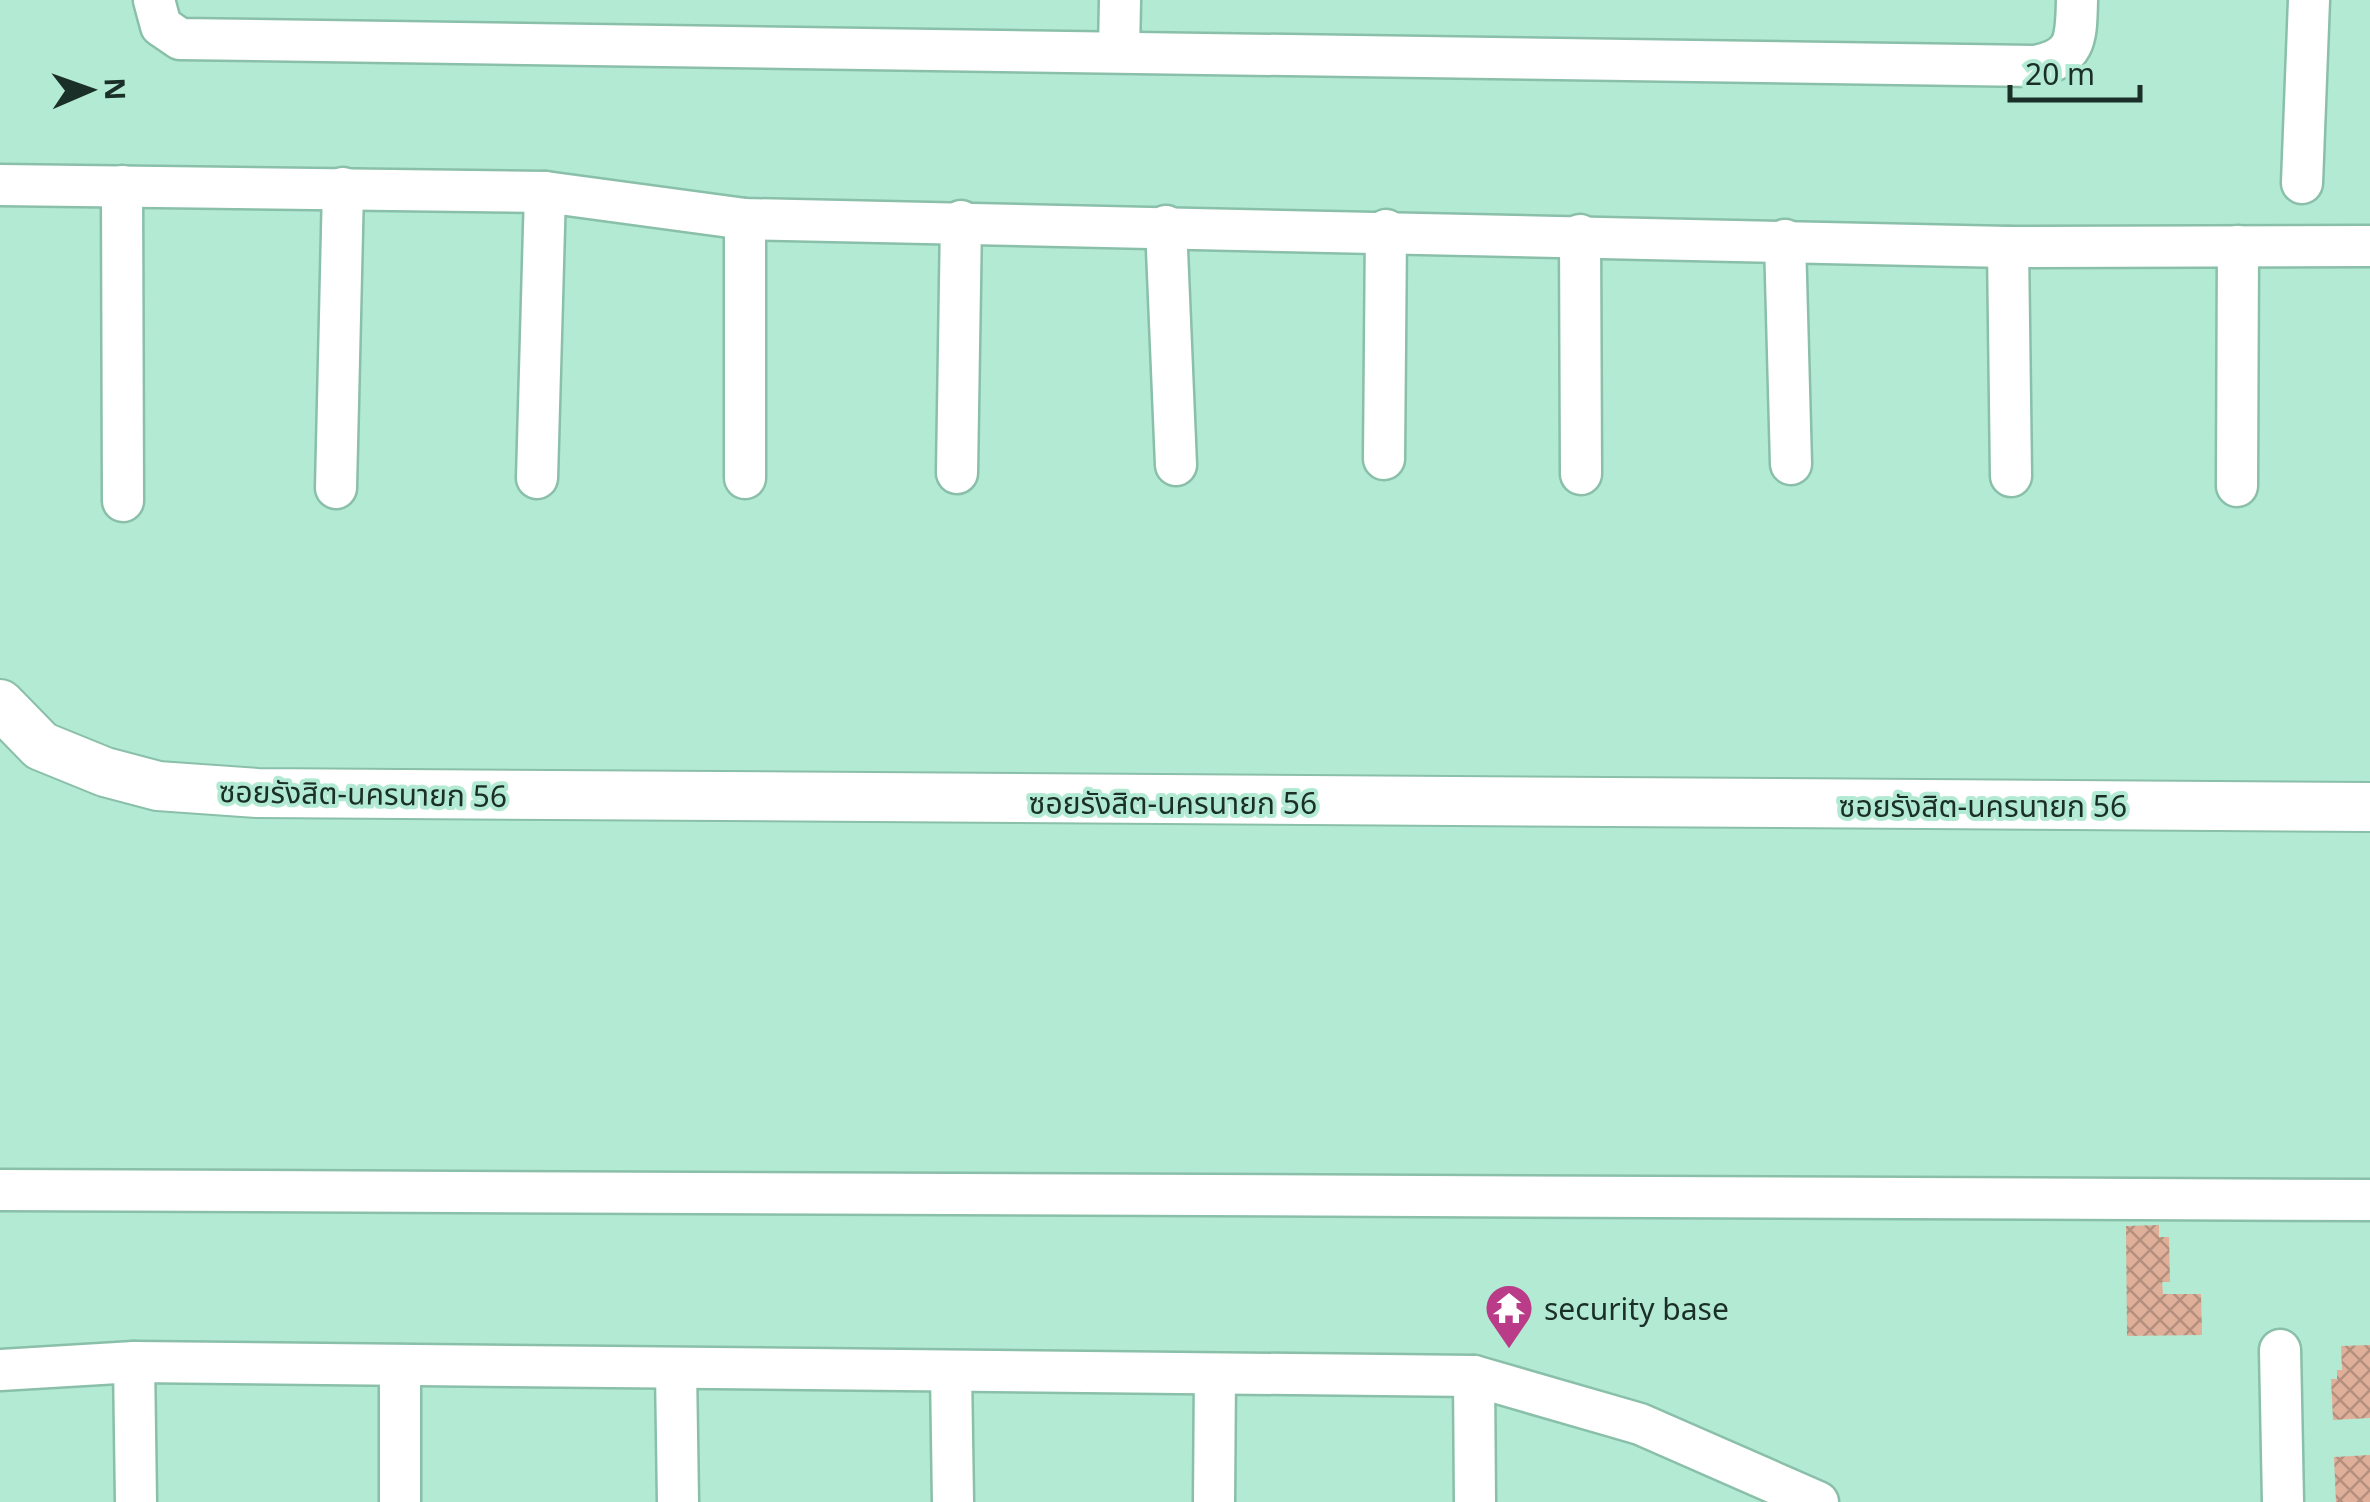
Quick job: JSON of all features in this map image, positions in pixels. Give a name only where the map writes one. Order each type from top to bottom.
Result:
[{"type":"street","points":[[154,0],[161,26],[180,39],[2036,66],[2060,61],[2072,46],[2077,0]]},
{"type":"street","points":[[1120,0],[1120,51]]},
{"type":"street","points":[[2302,183],[2309,0]]},
{"type":"street","points":[[0,185],[545,192],[744,219],[2008,246],[2370,246]]},
{"type":"street","points":[[122,186],[123,502]]},
{"type":"street","points":[[336,488],[342,188]]},
{"type":"street","points":[[537,478],[545,192]]},
{"type":"street","points":[[744,219],[745,478]]},
{"type":"street","points":[[957,473],[961,221]]},
{"type":"street","points":[[1166,226],[1176,466]]},
{"type":"street","points":[[1384,459],[1386,230]]},
{"type":"street","points":[[1580,236],[1582,474]]},
{"type":"street","points":[[1785,240],[1790,464]]},
{"type":"street","points":[[2008,246],[2012,476]]},
{"type":"street","points":[[2237,486],[2238,246]]},
{"type":"street","name":"ซอยรังสิต-นครนายก 56","points":[[0,704],[40,746],[105,772],[158,786],[257,793],[2370,807]]},
{"type":"street","points":[[0,1190],[2370,1200]]},
{"type":"street","points":[[2280,1350],[2283,1502]]},
{"type":"street","points":[[134,1362],[136,1502]]},
{"type":"street","points":[[0,1370],[134,1362],[1474,1376],[1640,1424],[1744,1488],[1818,1502]]},
{"type":"street","points":[[400,1364],[400,1502]]},
{"type":"street","points":[[676,1369],[678,1502]]},
{"type":"street","points":[[951,1372],[952,1502]]},
{"type":"street","points":[[1214,1502],[1215,1374]]},
{"type":"street","points":[[1474,1376],[1475,1502]]},
{"type":"building","points":[[2159,1225],[2159,1237],[2169,1237],[2170,1282],[2162,1282],[2163,1294],[2201,1294],[2202,1335],[2127,1336],[2126,1226]]},
{"type":"building","points":[[2370,1345],[2370,1418],[2333,1420],[2331,1379],[2337,1379],[2337,1370],[2342,1370],[2341,1346]]},
{"type":"building","points":[[2370,1455],[2370,1502],[2336,1502],[2334,1457]]},
{"type":"place","name":"security base","points":[[1509,1350]]}]
